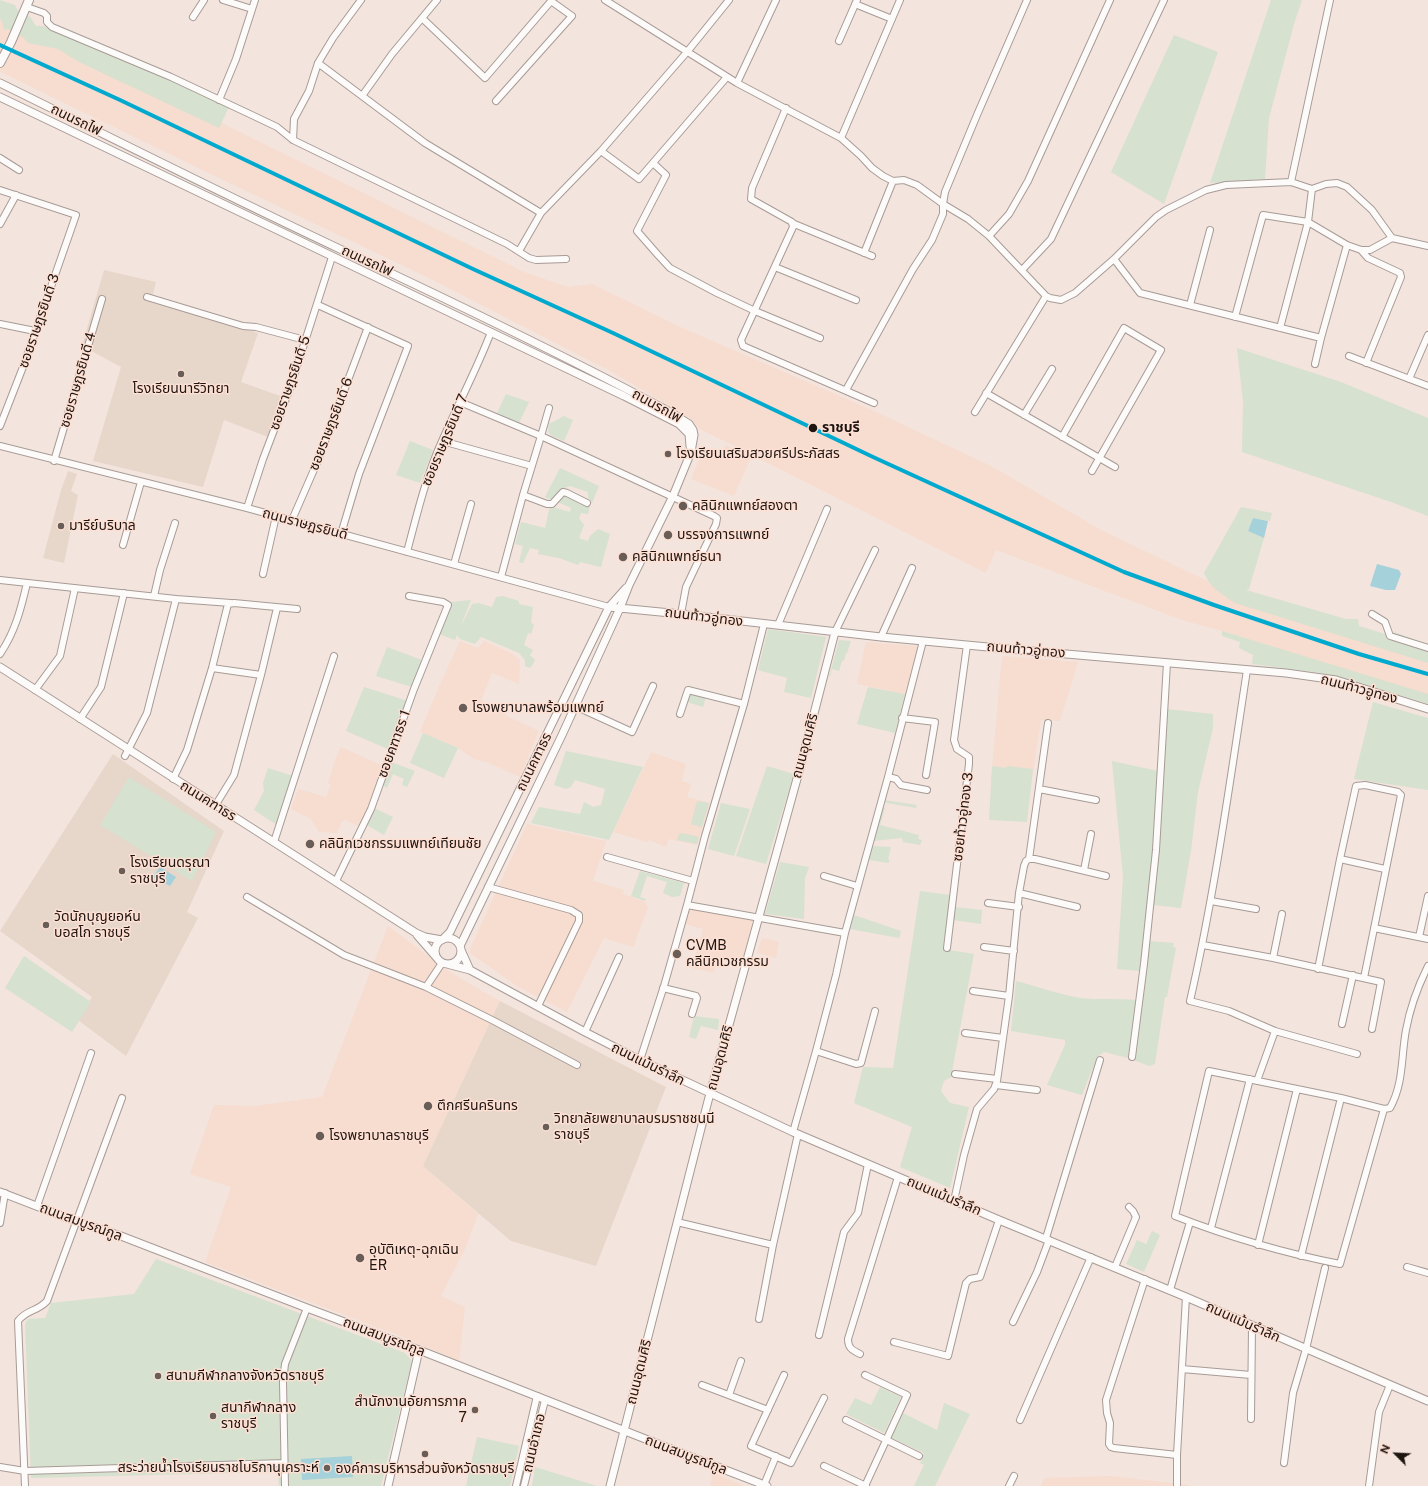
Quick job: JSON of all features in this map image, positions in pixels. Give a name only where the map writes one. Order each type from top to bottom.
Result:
[{"type":"main road","points":[[0,63],[14,37],[27,6]]},
{"type":"street","points":[[193,17],[204,0]]},
{"type":"street","points":[[223,0],[252,9]]},
{"type":"street","points":[[219,100],[236,59],[255,0]]},
{"type":"street","points":[[293,140],[294,119],[309,91],[318,63],[333,38],[361,0]]},
{"type":"street","points":[[362,96],[392,54],[437,0]]},
{"type":"street","points":[[605,0],[727,77],[841,138],[872,168],[893,180],[904,180],[917,185],[943,204],[968,219],[989,236],[1046,296],[1050,298],[1061,300],[1075,293],[1114,259],[1156,217],[1166,210],[1206,190],[1226,185],[1291,182],[1312,189],[1326,184],[1337,183],[1347,187],[1372,210],[1392,238]]},
{"type":"street","points":[[519,251],[541,213],[601,151],[687,52],[729,0]]},
{"type":"street","points":[[738,83],[776,0]]},
{"type":"street","points":[[841,138],[900,0]]},
{"type":"street","points":[[846,390],[913,269],[932,240],[943,214],[945,192],[1027,0]]},
{"type":"street","points":[[989,236],[1009,214],[1028,180],[1110,0]]},
{"type":"street","points":[[1022,270],[1051,239],[1164,0]]},
{"type":"street","points":[[1291,182],[1330,0]]},
{"type":"street","points":[[422,18],[485,78],[552,1],[572,16],[496,102]]},
{"type":"street","points":[[840,41],[856,2],[892,18]]},
{"type":"street","points":[[27,6],[44,13],[47,22],[52,27],[171,77],[277,127],[293,140],[507,244],[529,258],[536,260],[566,259]]},
{"type":"street","points":[[318,63],[425,143],[541,213]]},
{"type":"street","points":[[601,151],[640,179],[727,77]]},
{"type":"street","name":"ถนนรถไฟ","points":[[0,83],[334,246],[407,279],[606,378],[672,413],[689,424],[693,430],[694,435],[690,452]]},
{"type":"street","name":"ถนนรถไฟ","points":[[0,97],[332,257],[402,289],[679,424],[688,434],[690,452]]},
{"type":"street","points":[[786,108],[752,188],[750,199],[792,223],[872,256]]},
{"type":"street","points":[[0,158],[19,170]]},
{"type":"street","points":[[653,163],[666,176],[637,231],[670,268],[755,311],[820,338]]},
{"type":"street","points":[[864,253],[893,180]]},
{"type":"street","points":[[1280,328],[1308,222],[1312,189]]},
{"type":"street","points":[[0,190],[16,195],[0,224]]},
{"type":"street","name":"ซอยราษฎรยินดี 3","points":[[0,426],[76,215],[16,195]]},
{"type":"street","points":[[1236,317],[1263,215],[1308,222],[1348,245],[1361,250],[1370,250],[1392,238],[1428,246]]},
{"type":"street","points":[[792,223],[793,227],[741,340],[743,346],[874,402]]},
{"type":"street","points":[[1190,305],[1210,230]]},
{"type":"street","points":[[1315,364],[1348,245]]},
{"type":"street","points":[[1361,250],[1368,258],[1400,273],[1401,277],[1366,363]]},
{"type":"street","name":"ซอยราษฎรยินดี 5","points":[[247,508],[263,459],[290,388],[318,305],[332,257]]},
{"type":"street","points":[[1114,259],[1140,293],[1321,338]]},
{"type":"street","points":[[775,267],[856,300]]},
{"type":"street","points":[[402,289],[407,279]]},
{"type":"street","points":[[975,412],[1046,296]]},
{"type":"street","points":[[148,297],[243,326],[256,327],[305,340]]},
{"type":"street","name":"ซอยราษฎรยินดี 4","points":[[54,461],[102,299]]},
{"type":"street","points":[[318,305],[408,346],[359,474],[341,534]]},
{"type":"street","points":[[0,324],[35,331]]},
{"type":"street","name":"ซอยราษฎรยินดี 6","points":[[292,520],[316,466],[368,327]]},
{"type":"street","points":[[1062,437],[1124,328],[1161,350],[1092,471]]},
{"type":"street","name":"ซอยราษฎรยินดี 7","points":[[407,552],[426,484],[442,440],[491,332]]},
{"type":"street","points":[[1410,379],[1428,335]]},
{"type":"street","points":[[1349,356],[1428,386]]},
{"type":"street","points":[[1024,415],[1052,369]]},
{"type":"street","points":[[986,393],[1115,467]]},
{"type":"street","points":[[460,402],[541,436],[673,496],[717,518],[716,524],[686,587],[682,614]]},
{"type":"street","points":[[502,577],[523,495],[549,408]]},
{"type":"street","points":[[442,440],[532,466]]},
{"type":"street","name":"ถนนราษฎรยินดี","points":[[0,446],[54,461],[247,508],[609,607]]},
{"type":"street","name":"ถนนคฑาธร","points":[[460,948],[562,735],[629,586],[673,496],[690,452]]},
{"type":"street","points":[[123,545],[142,482]]},
{"type":"street","points":[[523,495],[547,504],[552,504],[563,492],[587,503]]},
{"type":"street","points":[[454,564],[471,504]]},
{"type":"street","points":[[778,625],[827,509]]},
{"type":"street","points":[[263,574],[276,516]]},
{"type":"street","points":[[154,596],[160,570],[175,523]]},
{"type":"street","points":[[835,632],[875,550]]},
{"type":"street","points":[[881,637],[912,568]]},
{"type":"street","points":[[0,580],[176,599],[297,609]]},
{"type":"street","points":[[0,654],[9,641],[18,618],[27,583]]},
{"type":"street","name":"ถนนคฑาธร","points":[[0,667],[80,719],[126,753],[173,779],[416,933],[424,937],[442,940],[450,932],[609,607],[629,586]]},
{"type":"street","points":[[36,690],[60,656],[75,588]]},
{"type":"street","points":[[80,719],[101,687],[124,593]]},
{"type":"street","name":"ซอยคฑาธร 1","points":[[336,881],[371,809],[414,689],[448,605],[444,602],[409,596]]},
{"type":"street","points":[[126,753],[147,713],[176,599]]},
{"type":"street","points":[[173,779],[188,750],[212,668],[228,604],[232,603]]},
{"type":"street","name":"ถนนท้าวอู่ทอง","points":[[609,607],[881,637],[1286,673],[1336,680],[1428,709]]},
{"type":"street","points":[[215,806],[234,775],[261,675],[277,608]]},
{"type":"street","points":[[1372,614],[1385,622],[1390,636],[1428,648]]},
{"type":"street","points":[[640,1060],[687,905],[744,704],[764,624]]},
{"type":"street","name":"ถนนอุดมศิริ","points":[[610,1486],[710,1094],[800,768],[835,632]]},
{"type":"street","points":[[759,1319],[795,1133],[836,975],[857,886],[888,777],[923,641]]},
{"type":"street","name":"ซอยท้าวอู่ทอง 3","points":[[947,948],[969,764],[969,756],[957,749],[954,740],[967,645]]},
{"type":"street","points":[[274,842],[334,656]]},
{"type":"street","points":[[1132,1057],[1144,964],[1156,850],[1167,663]]},
{"type":"street","points":[[212,668],[261,675]]},
{"type":"street","points":[[1247,670],[1211,901],[1203,945],[1190,1001],[1229,1011],[1275,1031],[1357,1054]]},
{"type":"street","points":[[575,706],[632,732],[653,686]]},
{"type":"street","points":[[680,714],[688,690],[744,704]]},
{"type":"street","points":[[902,718],[935,722],[926,775]]},
{"type":"street","points":[[954,1201],[964,1155],[977,1108],[994,1090],[996,1082],[1004,1038],[1019,907],[1019,893],[1024,866],[1026,861],[1029,859],[1048,723]]},
{"type":"street","points":[[888,777],[896,780],[901,785],[927,790]]},
{"type":"street","points":[[1318,969],[1356,786],[1365,785],[1398,792],[1400,795],[1364,978]]},
{"type":"street","points":[[1039,789],[1096,800]]},
{"type":"street","points":[[1084,870],[1092,834]]},
{"type":"street","points":[[607,857],[693,881]]},
{"type":"street","points":[[1029,859],[1035,859],[1106,876]]},
{"type":"street","points":[[1340,859],[1385,869]]},
{"type":"street","points":[[824,876],[857,886]]},
{"type":"street","points":[[488,887],[571,910],[579,915],[579,921],[538,1006]]},
{"type":"street","points":[[1019,893],[1078,907]]},
{"type":"street","points":[[1419,937],[1428,896]]},
{"type":"street","points":[[247,897],[344,955],[426,987],[577,1065]]},
{"type":"street","points":[[1211,901],[1256,909]]},
{"type":"street","points":[[988,903],[1019,907]]},
{"type":"street","points":[[687,905],[845,933]]},
{"type":"street","points":[[1273,958],[1282,914]]},
{"type":"street","points":[[1374,928],[1428,939]]},
{"type":"street","name":"ถนนคฑาธร","points":[[416,933],[442,962]]},
{"type":"street","points":[[442,962],[436,954],[435,948],[442,940],[448,938],[453,939],[460,948],[470,970]]},
{"type":"street","points":[[1203,945],[1273,958],[1381,982],[1372,1029]]},
{"type":"street","points":[[984,947],[1014,951]]},
{"type":"street","points":[[442,962],[454,962],[457,960],[461,953],[460,948]]},
{"type":"street","points":[[585,1032],[619,957]]},
{"type":"street","points":[[426,987],[442,962]]},
{"type":"street","name":"ถนนแม้นรำลึก","points":[[442,962],[470,970],[640,1060],[795,1133],[954,1201],[1145,1279],[1428,1401]]},
{"type":"street","points":[[1384,1109],[1340,1264],[1258,1245],[1175,1216],[1209,1071],[1340,1098],[1384,1109],[1390,1108],[1395,1098],[1403,1064],[1406,1030],[1413,1003],[1428,966]]},
{"type":"street","points":[[1342,1024],[1353,976]]},
{"type":"street","points":[[663,988],[696,996],[697,998],[692,1014]]},
{"type":"street","points":[[973,991],[1009,996]]},
{"type":"street","points":[[816,1052],[856,1064],[860,1063],[863,1060],[875,1011]]},
{"type":"street","points":[[1211,1228],[1253,1080],[1275,1031]]},
{"type":"street","points":[[965,1033],[1004,1038]]},
{"type":"street","points":[[37,1206],[91,1053]]},
{"type":"street","points":[[1013,1322],[1037,1272],[1100,1060]]},
{"type":"street","points":[[956,1074],[1038,1090]]},
{"type":"street","points":[[1258,1245],[1297,1090]]},
{"type":"street","points":[[25,1486],[18,1321],[23,1314],[42,1307],[47,1300],[122,1098]]},
{"type":"street","points":[[1301,1256],[1340,1098]]},
{"type":"street","points":[[819,1335],[844,1232],[858,1213],[868,1164]]},
{"type":"street","points":[[860,1354],[851,1350],[848,1345],[848,1339],[898,1177]]},
{"type":"street","points":[[0,1222],[2,1192]]},
{"type":"street","name":"ถนนสมบูรณ์กูล","points":[[2,1192],[420,1350],[544,1400],[766,1485]]},
{"type":"street","points":[[1115,1267],[1136,1217],[1129,1207]]},
{"type":"street","points":[[894,1342],[948,1356],[966,1283],[970,1279],[980,1277],[1000,1220]]},
{"type":"street","points":[[677,1222],[773,1245]]},
{"type":"street","points":[[1170,1290],[1190,1222]]},
{"type":"street","points":[[1020,1420],[1091,1257]]},
{"type":"street","points":[[1407,1267],[1428,1274]]},
{"type":"street","points":[[1284,1463],[1293,1393],[1306,1349],[1325,1268]]},
{"type":"street","points":[[1145,1279],[1106,1400],[1106,1413],[1110,1423],[1109,1444],[1114,1448],[1177,1455]]},
{"type":"street","points":[[1177,1486],[1177,1455],[1186,1297]]},
{"type":"street","points":[[285,1486],[283,1382],[285,1364],[307,1308]]},
{"type":"street","points":[[1251,1419],[1252,1326]]},
{"type":"street","points":[[388,1486],[420,1350]]},
{"type":"street","points":[[729,1396],[741,1361]]},
{"type":"street","points":[[1182,1369],[1251,1374]]},
{"type":"street","points":[[784,1375],[751,1446],[791,1463],[824,1398]]},
{"type":"street","points":[[824,1466],[866,1486],[907,1395],[865,1375]]},
{"type":"street","points":[[702,1385],[768,1410]]},
{"type":"street","points":[[1369,1486],[1379,1412],[1390,1385]]},
{"type":"street","points":[[516,1486],[537,1396]]},
{"type":"street","name":"ถนนอำเภอ","points":[[524,1486],[544,1400]]},
{"type":"street","points":[[846,1420],[918,1456]]},
{"type":"street","points":[[766,1485],[776,1456]]},
{"type":"street","points":[[0,1467],[25,1471],[284,1463]]},
{"type":"street","points":[[1009,1486],[1014,1476]]},
{"type":"shaded area","points":[[0,19],[124,75],[524,272],[568,287],[592,284],[678,326],[874,411],[993,467],[1101,530],[1222,588],[1428,652],[1428,697],[1222,631],[1182,620],[996,550],[986,573],[698,428],[690,418],[614,373],[429,278],[198,168],[0,71]]},
{"type":"shaded area","name":"โรงเรียนนารีวิทยา","points":[[104,270],[156,282],[151,302],[258,333],[241,382],[283,397],[268,437],[224,420],[203,487],[93,461],[121,367],[82,346]]},
{"type":"shaded area","points":[[726,445],[751,457],[734,496],[691,479],[702,453],[718,458]]},
{"type":"shaded area","name":"มารีย์บริบาล","points":[[68,471],[77,474],[71,491],[78,495],[64,563],[43,558],[61,490]]},
{"type":"shaded area","name":"โรงพยาบาลพร้อมแพทย์","points":[[460,641],[478,648],[484,641],[511,653],[520,660],[519,684],[492,673],[481,700],[509,717],[539,731],[520,777],[489,763],[474,759],[458,748],[420,732]]},
{"type":"shaded area","points":[[866,642],[916,646],[917,648],[905,694],[857,684]]},
{"type":"shaded area","points":[[1003,656],[1078,662],[1060,721],[1041,720],[1031,784],[991,780]]},
{"type":"shaded area","points":[[341,747],[383,766],[360,827],[346,820],[342,821],[337,833],[319,832],[311,819],[291,809],[298,789],[326,797],[331,785],[328,783],[336,757]]},
{"type":"shaded area","points":[[651,752],[686,764],[682,781],[691,784],[687,797],[710,803],[697,845],[669,839],[666,847],[649,840],[647,842],[613,832]]},
{"type":"shaded area","name":"โรงเรียนดรุณา ราชบุรี","points":[[113,754],[224,831],[187,912],[198,918],[126,1056],[78,1020],[92,997],[0,931]]},
{"type":"shaded area","points":[[527,824],[606,841],[593,881],[624,890],[623,894],[645,902],[648,907],[633,947],[604,938],[567,1012],[517,986],[470,953],[470,949]]},
{"type":"shaded area","points":[[690,909],[753,919],[742,963],[717,958],[714,973],[692,968],[703,929],[685,924]]},
{"type":"shaded area","name":"โรงพยาบาลราชบุรี","points":[[388,926],[450,972],[500,1001],[423,1166],[478,1214],[465,1249],[441,1296],[465,1307],[459,1361],[400,1336],[205,1262],[231,1187],[190,1174],[214,1105],[254,1106],[322,1097]]},
{"type":"shaded area","points":[[762,938],[779,942],[776,958],[757,953]]},
{"type":"shaded area","name":"วิทยาลัยพยาบาลบรมราชชนนี ราชบุรี","points":[[500,1001],[666,1087],[596,1266],[511,1241],[423,1166]]},
{"type":"shaded area","points":[[713,1473],[745,1486],[710,1486]]},
{"type":"shaded area","points":[[1110,1476],[1190,1486],[1041,1486],[1044,1478]]},
{"type":"green space","points":[[0,0],[15,5],[18,11],[30,17],[36,26],[43,26],[182,85],[229,107],[219,128],[79,62],[58,49],[28,43],[24,38],[8,29],[4,30],[0,19]]},
{"type":"green space","points":[[1271,0],[1302,0],[1294,24],[1269,118],[1265,179],[1210,183]]},
{"type":"green space","points":[[1174,35],[1218,52],[1164,204],[1111,172]]},
{"type":"green space","points":[[1237,348],[1341,382],[1428,418],[1428,516],[1242,452],[1243,402]]},
{"type":"green space","points":[[506,394],[529,402],[519,423],[497,413]]},
{"type":"green space","points":[[564,416],[573,420],[564,441],[552,436],[548,432],[549,424]]},
{"type":"green space","points":[[410,441],[433,450],[420,483],[396,475]]},
{"type":"green space","points":[[560,468],[599,486],[592,503],[588,498],[588,492],[570,486],[561,490],[553,499],[545,497]]},
{"type":"green space","points":[[560,496],[568,497],[586,506],[590,506],[588,514],[581,513],[579,518],[584,525],[579,538],[588,541],[590,536],[598,529],[610,534],[601,567],[580,562],[578,565],[559,558],[538,554],[539,550],[530,548],[523,563],[519,562],[523,546],[515,544],[521,522],[545,528],[550,506],[570,512],[571,508],[558,502]]},
{"type":"green space","points":[[1241,507],[1272,513],[1270,521],[1253,518],[1248,531],[1264,538],[1249,589],[1246,590],[1346,619],[1358,619],[1359,626],[1392,636],[1394,632],[1428,644],[1428,663],[1235,603],[1217,590],[1210,583],[1204,573]]},
{"type":"green space","points":[[503,596],[519,601],[519,604],[533,607],[531,622],[534,625],[531,634],[528,633],[524,645],[533,650],[530,655],[535,660],[529,668],[525,666],[525,660],[519,653],[481,637],[475,644],[460,639],[457,635],[455,640],[439,634],[452,602],[471,600],[460,628],[472,604],[478,603],[492,607],[496,597]]},
{"type":"green space","points":[[768,629],[826,637],[811,698],[784,692],[787,678],[758,670]]},
{"type":"green space","points":[[1222,631],[1428,694],[1428,704],[1348,679],[1321,673],[1252,664],[1253,655],[1239,648],[1240,642],[1222,636]]},
{"type":"green space","points":[[839,640],[851,641],[839,671],[832,669],[829,677]]},
{"type":"green space","points":[[387,647],[422,660],[412,687],[376,676]]},
{"type":"green space","points":[[364,687],[408,701],[395,728],[394,739],[392,739],[389,745],[391,748],[390,750],[346,731]]},
{"type":"green space","points":[[868,687],[905,694],[895,733],[857,724]]},
{"type":"green space","points":[[690,692],[706,697],[703,707],[687,702]]},
{"type":"green space","points":[[1373,702],[1428,718],[1428,790],[1354,779]]},
{"type":"green space","points":[[1167,709],[1213,714],[1213,728],[1198,792],[1191,851],[1181,908],[1153,905],[1159,840]]},
{"type":"green space","points":[[423,733],[458,748],[444,778],[410,763]]},
{"type":"green space","points":[[566,751],[643,767],[609,840],[531,823],[539,807],[580,814],[584,802],[593,807],[601,805],[605,789],[575,780],[571,787],[566,789],[554,785]]},
{"type":"green space","points":[[1112,761],[1158,771],[1152,855],[1140,971],[1117,969],[1123,877]]},
{"type":"green space","points":[[391,762],[415,771],[407,787],[402,785],[404,779],[393,774],[387,788],[382,785]]},
{"type":"green space","points":[[767,766],[794,774],[766,864],[736,856]]},
{"type":"green space","points":[[992,766],[1033,769],[1027,822],[989,820]]},
{"type":"green space","points":[[268,768],[293,776],[277,825],[254,810],[264,791],[263,783]]},
{"type":"green space","points":[[129,777],[216,832],[192,881],[100,825]]},
{"type":"green space","points":[[884,800],[917,805],[916,808],[887,803]]},
{"type":"green space","points":[[697,801],[709,803],[702,827],[691,824]]},
{"type":"green space","points":[[721,803],[750,809],[734,856],[708,849]]},
{"type":"green space","points":[[374,808],[393,817],[384,835],[367,825]]},
{"type":"green space","points":[[882,808],[885,808],[880,825],[919,835],[918,839],[922,840],[920,845],[903,842],[902,838],[873,841]]},
{"type":"green space","points":[[682,833],[699,837],[697,844],[677,840],[679,834]]},
{"type":"green space","points":[[872,846],[891,847],[888,859],[889,863],[869,860]]},
{"type":"green space","points":[[780,862],[809,867],[805,878],[804,919],[765,914]]},
{"type":"green space","points":[[640,871],[684,883],[680,896],[672,897],[663,893],[667,882],[647,876],[640,897],[646,899],[645,901],[631,896]]},
{"type":"green space","points":[[920,891],[950,895],[943,949],[974,954],[951,1077],[944,1081],[941,1091],[950,1103],[969,1107],[950,1188],[900,1167],[912,1127],[854,1103],[863,1067],[893,1068]]},
{"type":"green space","points":[[954,907],[982,910],[981,924],[953,920]]},
{"type":"green space","points":[[854,915],[901,931],[899,938],[850,929]]},
{"type":"green space","points":[[1149,941],[1174,943],[1173,947],[1176,948],[1167,997],[1165,997],[1155,1064],[1149,1066],[1134,1060]]},
{"type":"green space","points":[[24,956],[91,1002],[72,1032],[5,988]]},
{"type":"green space","points":[[1016,981],[1056,993],[1080,998],[1136,1000],[1128,1058],[1104,1052],[1097,1057],[1082,1095],[1047,1085],[1065,1045],[1065,1040],[1011,1031]]},
{"type":"green space","points":[[694,1016],[719,1019],[718,1030],[701,1026],[696,1039],[689,1037]]},
{"type":"green space","points":[[1152,1231],[1160,1235],[1144,1272],[1126,1264],[1137,1240],[1146,1244]]},
{"type":"green space","name":"สนากีฬากลาง ราชบุรี","points":[[156,1259],[405,1353],[412,1361],[381,1486],[279,1486],[278,1472],[31,1478],[25,1324],[28,1319],[45,1318],[51,1303],[134,1294]]},
{"type":"green space","points":[[880,1387],[901,1397],[884,1433],[846,1414],[855,1398],[871,1405]]},
{"type":"green space","points":[[944,1403],[970,1414],[935,1486],[914,1486],[924,1465],[920,1463],[924,1453],[891,1438],[903,1413],[937,1430]]},
{"type":"green space","points":[[477,1437],[519,1446],[510,1486],[466,1486]]},
{"type":"green space","points":[[535,1467],[597,1486],[532,1486]]},
{"type":"water","points":[[1253,518],[1268,521],[1264,538],[1248,531]]},
{"type":"water","points":[[1377,564],[1399,570],[1401,574],[1395,590],[1386,590],[1370,586]]},
{"type":"water","points":[[160,867],[176,877],[170,886],[153,877]]},
{"type":"water","name":"สระว่ายน้ำโรงเรียนราชโบริกานุเคราะห์","points":[[352,1456],[353,1477],[302,1480],[301,1459]]},
{"type":"transit line","points":[[0,45],[120,100],[473,269],[613,333],[873,457],[1124,572],[1214,605],[1359,654],[1428,674]]},
{"type":"place","name":"โรงเรียนนารีวิทยา","points":[[181,374]]},
{"type":"place","name":"ราชบุรี","points":[[813,428]]},
{"type":"place","name":"โรงเรียนเสริมสวยศรีประภัสสร","points":[[668,454]]},
{"type":"place","name":"คลินิกแพทย์สองตา","points":[[683,506]]},
{"type":"place","name":"มารีย์บริบาล","points":[[61,526]]},
{"type":"place","name":"บรรจงการแพทย์","points":[[668,535]]},
{"type":"place","name":"คลินิกแพทย์ธนา","points":[[623,557]]},
{"type":"place","name":"โรงพยาบาลพร้อมแพทย์","points":[[463,708]]},
{"type":"place","name":"คลินิกเวชกรรมแพทย์เทียนชัย","points":[[310,844]]},
{"type":"place","name":"โรงเรียนดรุณา ราชบุรี","points":[[122,871]]},
{"type":"place","name":"วัดนักบุญยอห์น บอสโก ราชบุรี","points":[[46,925]]},
{"type":"place","name":"CVMB คลีนิกเวชกรรม","points":[[677,954]]},
{"type":"place","name":"ตึกศรีนครินทร","points":[[428,1106]]},
{"type":"place","name":"วิทยาลัยพยาบาลบรมราชชนนี ราชบุรี","points":[[546,1127]]},
{"type":"place","name":"โรงพยาบาลราชบุรี","points":[[320,1136]]},
{"type":"place","name":"อุบัติเหตุ-ฉุกเฉิน ER","points":[[360,1258]]},
{"type":"place","name":"สนามกีฬากลางจังหวัดราชบุรี","points":[[158,1376]]},
{"type":"place","name":"สำนักงานอัยการภาค 7","points":[[475,1410]]},
{"type":"place","name":"สนากีฬากลาง ราชบุรี","points":[[213,1416]]},
{"type":"place","name":"องค์การบริหารส่วนจังหวัดราชบุรี","points":[[425,1454]]},
{"type":"place","name":"สระว่ายน้ำโรงเรียนราชโบริกานุเคราะห์","points":[[327,1468]]}]
